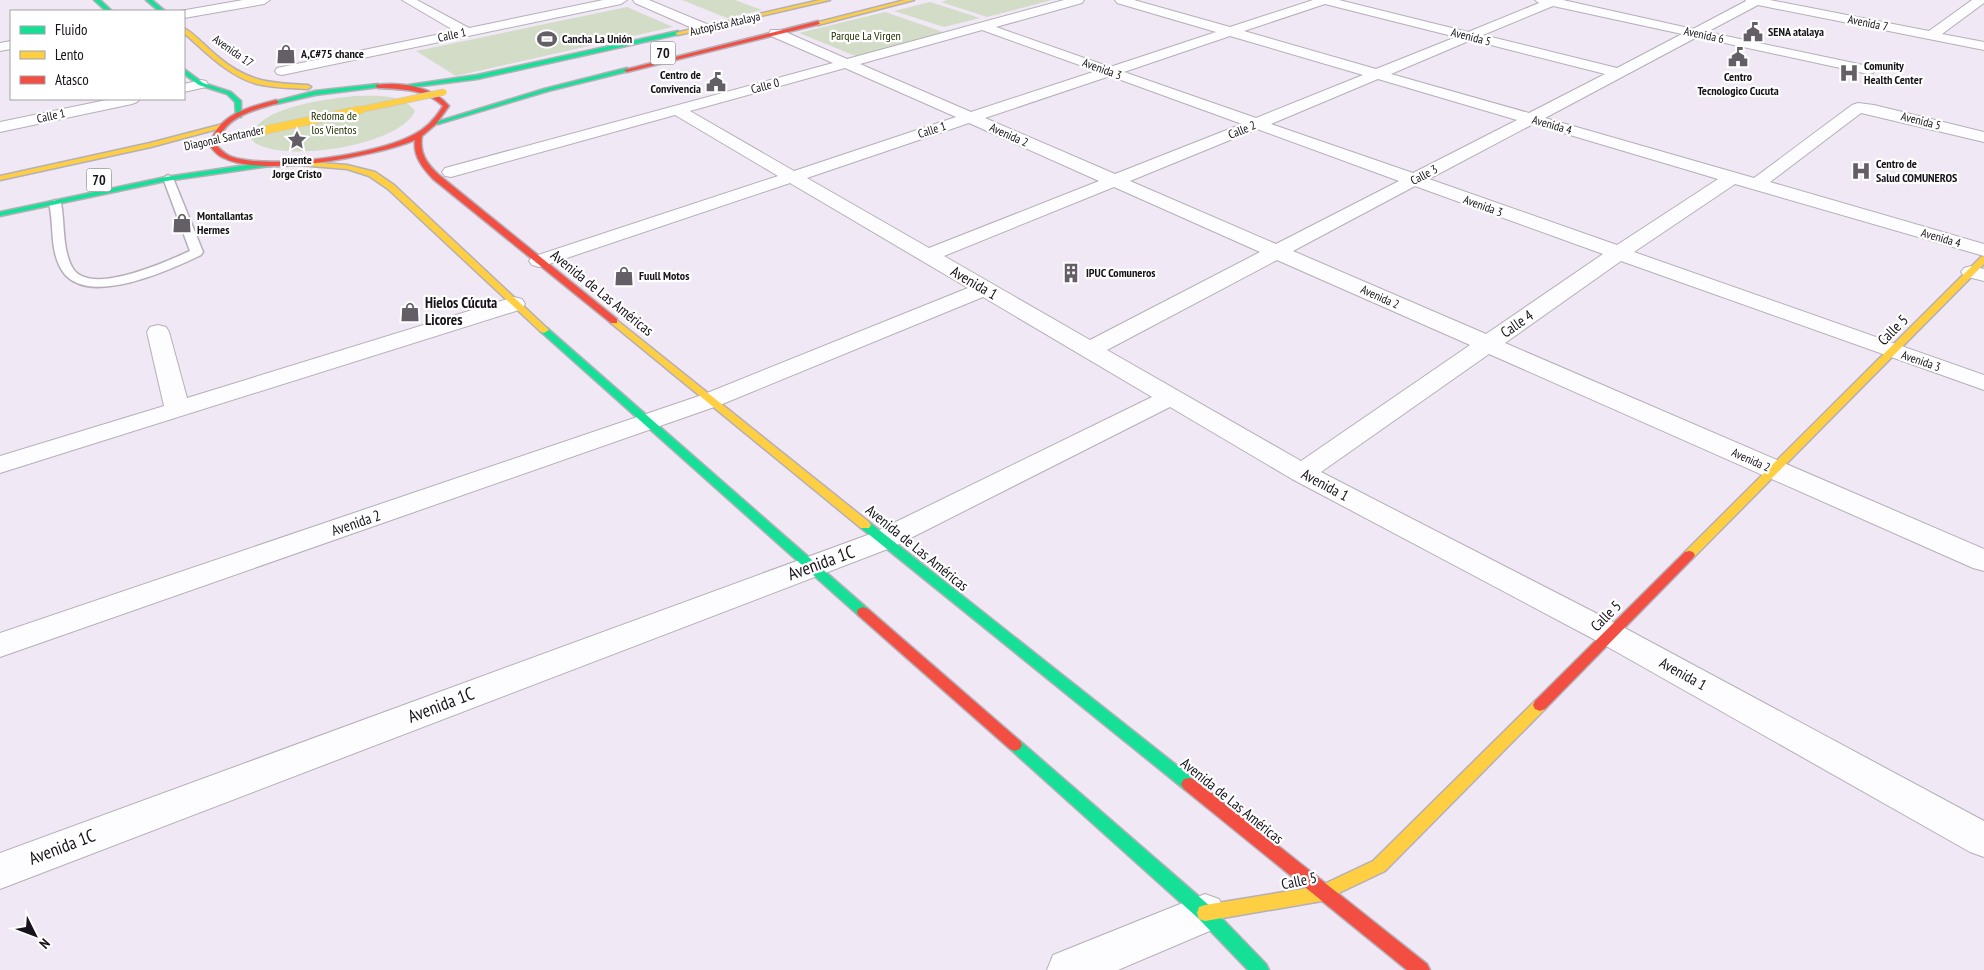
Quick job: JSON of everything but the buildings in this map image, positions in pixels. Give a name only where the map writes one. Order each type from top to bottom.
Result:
[{"type":"main road","points":[[97,0],[108,10]]},
{"type":"main road","points":[[149,0],[161,10]]},
{"type":"main road","points":[[398,87],[477,77],[827,0]]},
{"type":"main road","name":"Autopista Atalaya","points":[[510,88],[886,0]]},
{"type":"main road","points":[[436,123],[546,90],[911,0]]},
{"type":"main road","name":"Autopista Atalaya","points":[[444,92],[839,2]]},
{"type":"main road","name":"Avenida 17","points":[[185,31],[212,54],[247,78],[275,85],[332,90]]},
{"type":"main road","points":[[185,72],[201,84],[229,92],[238,101],[239,116]]},
{"type":"main road","points":[[267,164],[228,158],[213,146],[213,136],[223,126],[239,116],[265,105],[332,90],[378,86],[417,89],[432,93],[442,99],[446,106],[444,114],[436,123],[419,134],[395,144],[365,153],[299,163]]},
{"type":"main road","name":"Diagonal Santander","points":[[0,187],[444,92]]},
{"type":"main road","points":[[416,110],[453,102]]},
{"type":"main road","points":[[0,178],[151,146],[223,126]]},
{"type":"main road","name":"Avenida de Las Américas","points":[[419,134],[415,149],[420,161],[436,177],[883,540],[1322,893],[1421,970]]},
{"type":"main road","name":"Diagonal Santander","points":[[208,155],[236,149]]},
{"type":"main road","points":[[0,214],[222,168],[299,163],[348,167],[372,174],[405,200],[514,304],[650,422],[1205,914],[1260,970]]},
{"type":"main road","name":"Calle 5","points":[[1205,914],[1322,893],[1379,866],[1893,351],[1980,269]]},
{"type":"street","points":[[185,14],[264,0]]},
{"type":"street","points":[[408,0],[467,32]]},
{"type":"street","name":"Calle 1","points":[[282,71],[622,0]]},
{"type":"street","points":[[639,0],[704,28]]},
{"type":"street","name":"Calle 0","points":[[451,172],[1078,0]]},
{"type":"street","name":"Avenida 4","points":[[1120,0],[1984,250]]},
{"type":"street","name":"Calle 1","points":[[539,261],[1325,0]]},
{"type":"street","name":"Avenida 5","points":[[1325,0],[1618,73]]},
{"type":"street","name":"Avenida 7","points":[[1755,0],[1935,33],[1984,39]]},
{"type":"street","name":"Calle 3","points":[[1089,350],[1755,0]]},
{"type":"street","name":"Avenida 7","points":[[1781,0],[1935,33],[1984,46]]},
{"type":"street","points":[[1935,33],[1980,0]]},
{"type":"street","name":"Calle 2","points":[[927,256],[1256,124],[1550,1]]},
{"type":"street","name":"Avenida 6","points":[[1550,1],[1868,70]]},
{"type":"street","name":"Avenida 3","points":[[982,26],[1984,384]]},
{"type":"street","name":"Avenida 2","points":[[776,34],[1984,561]]},
{"type":"street","points":[[185,88],[201,84]]},
{"type":"street","name":"Calle 1","points":[[0,127],[127,100]]},
{"type":"street","name":"Avenida 5","points":[[1757,184],[1858,108],[1874,110],[1984,137]]},
{"type":"street","name":"Avenida 1","points":[[677,110],[789,177],[1302,473],[1610,634],[1984,840]]},
{"type":"street","name":"Calle 4","points":[[1302,473],[1617,254],[1733,177]]},
{"type":"street","name":"Avenida 2","points":[[0,645],[711,400],[984,290]]},
{"type":"street","points":[[0,464],[514,304]]},
{"type":"street","points":[[158,332],[177,409]]},
{"type":"street","name":"Avenida 1C","points":[[0,871],[883,540],[1171,397]]},
{"type":"street","points":[[1068,970],[1205,914]]},
{"type":"lane","points":[[54,203],[62,255],[70,274],[84,283],[114,281],[168,266],[197,252],[168,178]]},
{"type":"green space","points":[[682,0],[735,0],[762,10],[727,18]]},
{"type":"green space","points":[[948,0],[1052,0],[987,17],[941,2]]},
{"type":"green space","points":[[930,2],[980,18],[944,27],[894,11]]},
{"type":"green space","name":"Cancha La Unión","points":[[627,7],[673,27],[456,76],[416,51]]},
{"type":"green space","name":"Parque La Virgen","points":[[885,12],[946,33],[858,57],[799,33]]},
{"type":"green space","name":"Redoma de los Vientos","points":[[355,96],[396,98],[410,105],[415,111],[405,123],[388,133],[343,147],[318,151],[274,150],[258,144],[250,138],[256,127],[266,118],[280,111],[312,102]]},
{"type":"traffic: fast","points":[[97,0],[108,10]]},
{"type":"traffic: fast","points":[[149,0],[161,10]]},
{"type":"traffic: fast","points":[[398,87],[477,77],[678,33]]},
{"type":"traffic: fast","points":[[436,123],[546,90],[627,70]]},
{"type":"traffic: fast","points":[[185,72],[201,84],[229,93],[238,101],[239,116]]},
{"type":"traffic: fast","points":[[276,102],[315,93],[378,86]]},
{"type":"traffic: fast","points":[[0,214],[166,179],[267,164]]},
{"type":"traffic: fast","points":[[544,330],[863,612]]},
{"type":"traffic: fast","points":[[865,525],[1189,784]]},
{"type":"traffic: fast","points":[[1015,745],[1205,913],[1260,970]]},
{"type":"traffic: slow","points":[[678,33],[827,0]]},
{"type":"traffic: slow","points":[[818,23],[911,0]]},
{"type":"traffic: slow","points":[[185,31],[217,59],[243,77],[267,84],[308,87]]},
{"type":"traffic: slow","points":[[189,146],[444,92]]},
{"type":"traffic: slow","points":[[0,178],[151,145],[223,126]]},
{"type":"traffic: slow","points":[[299,163],[347,167],[372,174],[391,187],[544,330]]},
{"type":"traffic: slow","points":[[1689,555],[1984,259]]},
{"type":"traffic: slow","points":[[614,321],[865,525]]},
{"type":"traffic: slow","points":[[1205,913],[1322,893],[1379,866],[1540,705]]},
{"type":"traffic: jam","points":[[627,70],[818,23]]},
{"type":"traffic: jam","points":[[276,102],[246,111],[227,121],[215,136],[213,146],[221,154],[229,158],[250,162],[272,163],[326,160],[378,150],[417,136],[434,123],[446,106],[439,99],[424,91],[406,87],[378,86]]},
{"type":"traffic: jam","points":[[419,134],[418,153],[436,177],[614,321]]},
{"type":"traffic: jam","points":[[1540,705],[1689,555]]},
{"type":"traffic: jam","points":[[863,612],[1015,745]]},
{"type":"traffic: jam","points":[[1189,784],[1421,970]]},
{"type":"place","name":"SENA atalaya","points":[[1753,32]]},
{"type":"place","name":"Cancha La Unión","points":[[547,39]]},
{"type":"place","name":"A,C#75 chance","points":[[286,54]]},
{"type":"place","name":"Centro Tecnologico Cucuta","points":[[1738,57]]},
{"type":"place","name":"Comunity Health Center","points":[[1849,73]]},
{"type":"place","name":"Centro de Convivencia","points":[[716,82]]},
{"type":"place","name":"puente Jorge Cristo","points":[[297,140]]},
{"type":"place","name":"Centro de Salud COMUNEROS","points":[[1861,171]]},
{"type":"place","name":"Montallantas Hermes","points":[[182,223]]},
{"type":"place","name":"IPUC Comuneros","points":[[1071,273]]},
{"type":"place","name":"Fuull Motos","points":[[624,276]]},
{"type":"place","name":"Hielos Cúcuta Licores","points":[[410,312]]}]
